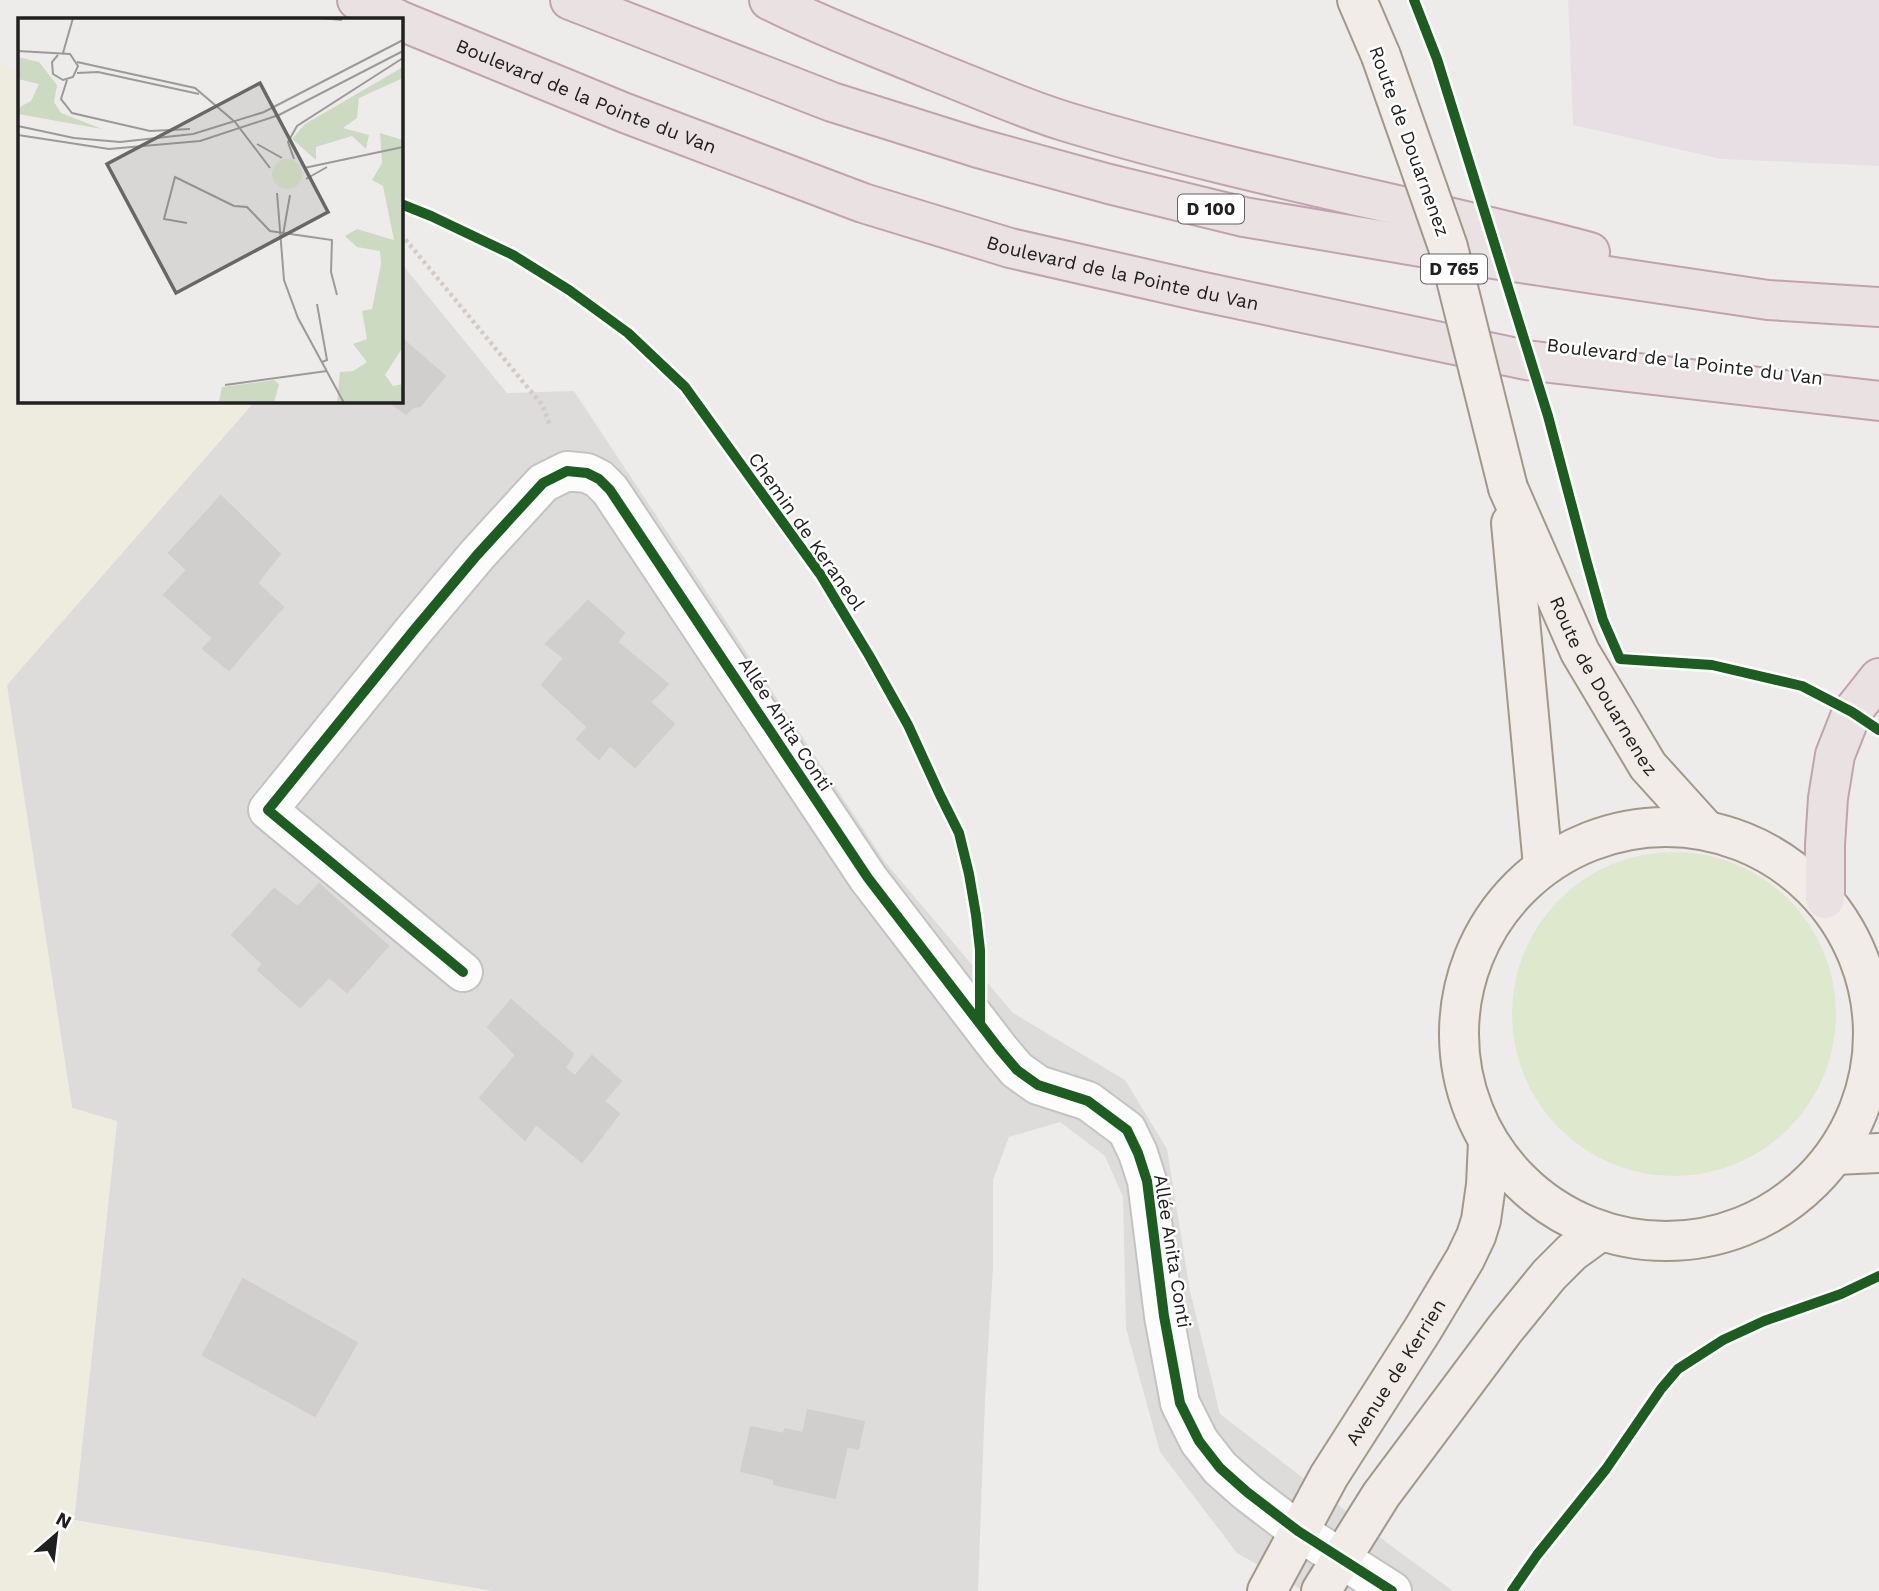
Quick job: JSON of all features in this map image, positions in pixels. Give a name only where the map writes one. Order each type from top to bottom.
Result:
[{"type":"highway","name":"Boulevard de la Pointe du Van","points":[[357,0],[395,18]]},
{"type":"highway","name":"D 100","points":[[570,0],[832,102],[978,148],[1244,217],[1480,257],[1768,300],[1879,307]]},
{"type":"highway","points":[[769,0],[840,32],[1064,121],[1259,173],[1506,230],[1768,300]]},
{"type":"highway","name":"Boulevard de la Pointe du Van","points":[[402,21],[625,113],[863,203],[1010,248],[1526,360],[1879,401]]},
{"type":"highway","points":[[1825,899],[1828,798],[1835,755],[1852,712],[1879,678]]},
{"type":"main road","name":"Route de Douarnenez","points":[[1357,0],[1381,56],[1448,247],[1508,488],[1542,866]]},
{"type":"main road","name":"Route de Douarnenez","points":[[1508,488],[1580,653],[1647,766],[1706,830]]},
{"type":"main road","points":[[1649,825],[1706,830],[1772,854],[1825,899],[1852,941],[1869,988],[1877,1039],[1863,1100],[1835,1155],[1788,1202],[1730,1231],[1666,1241],[1601,1231],[1556,1210],[1518,1180],[1488,1142],[1464,1085],[1458,1023],[1470,963],[1499,909],[1542,866],[1593,839],[1649,825]]},
{"type":"main road","name":"Avenue de Kerrien","points":[[1267,1591],[1336,1465],[1465,1259],[1481,1220],[1488,1142]]},
{"type":"main road","points":[[1835,1155],[1879,1153]]},
{"type":"main road","points":[[1321,1591],[1381,1495],[1505,1329],[1549,1275],[1601,1231]]},
{"type":"street","points":[[463,972],[268,810],[492,538],[543,483],[567,471]]},
{"type":"street","name":"Allée Anita Conti","points":[[567,471],[587,472],[610,490],[868,878],[1000,1050],[1017,1070],[1038,1085],[1088,1101],[1127,1130],[1147,1181],[1164,1316],[1180,1403],[1199,1441],[1220,1468],[1247,1492],[1298,1531],[1392,1591]]},
{"type":"path","points":[[402,235],[543,406],[567,471]]},
{"type":"shaded area","points":[[1568,0],[1879,0],[1879,166],[1721,159],[1573,125]]},
{"type":"shaded area","points":[[0,63],[18,72],[18,402],[254,402],[7,685],[72,1108],[117,1121],[74,1520],[492,1591],[0,1591]]},
{"type":"shaded area","points":[[402,264],[507,393],[574,391],[885,862],[1013,1013],[1125,1080],[1167,1149],[1190,1291],[1220,1414],[1453,1591],[1304,1591],[1237,1553],[1160,1452],[1126,1328],[1123,1197],[1105,1156],[1060,1122],[1009,1137],[993,1180],[993,1268],[978,1591],[492,1591],[74,1520],[117,1122],[72,1108],[6,685],[254,402],[402,402]]},
{"type":"green space","points":[[1658,852],[1690,852],[1721,859],[1751,871],[1789,899],[1809,924],[1824,952],[1833,982],[1836,1014],[1833,1046],[1824,1076],[1809,1104],[1789,1129],[1764,1149],[1736,1164],[1690,1176],[1658,1176],[1627,1169],[1597,1157],[1559,1129],[1549,1117],[1531,1091],[1519,1061],[1512,1030],[1512,998],[1519,967],[1531,937],[1559,899],[1571,889],[1597,871],[1627,859]]},
{"type":"building","points":[[402,339],[445,376],[420,406],[413,407],[406,414],[389,402],[402,402]]},
{"type":"building","points":[[221,496],[280,554],[257,583],[283,607],[229,670],[203,649],[213,638],[164,595],[187,570],[169,553]]},
{"type":"building","points":[[588,601],[624,633],[617,642],[668,684],[650,702],[674,724],[635,767],[610,745],[599,759],[577,739],[588,727],[542,685],[564,658],[546,644]]},
{"type":"building","points":[[319,884],[388,946],[347,992],[329,977],[300,1007],[258,970],[263,964],[232,935],[274,889],[298,907]]},
{"type":"building","points":[[511,1000],[573,1054],[565,1068],[575,1076],[592,1056],[621,1081],[604,1101],[619,1114],[582,1162],[536,1124],[525,1140],[480,1098],[516,1055],[488,1027]]},
{"type":"building","points":[[243,1279],[357,1343],[315,1416],[203,1355]]},
{"type":"building","points":[[808,1410],[864,1422],[858,1449],[847,1446],[835,1498],[774,1484],[774,1479],[741,1471],[751,1427],[784,1434],[785,1429],[803,1433]]},
{"type":"cycle path","points":[[1414,0],[1437,59],[1548,416],[1603,620],[1620,659],[1712,665],[1802,686],[1852,712],[1879,730]]},
{"type":"cycle path","name":"Chemin de Keraneol","points":[[402,204],[513,255],[569,290],[628,333],[685,387],[820,574],[908,725],[959,833],[969,874],[980,950],[980,1023]]},
{"type":"cycle path","points":[[463,972],[268,810],[477,555],[543,483],[567,471],[587,473],[599,479],[610,490],[868,878],[1000,1050],[1017,1070],[1038,1085],[1088,1101],[1127,1130],[1147,1181],[1164,1316],[1180,1403],[1199,1441],[1220,1468],[1247,1492],[1298,1531],[1392,1591]]},
{"type":"cycle path","points":[[1512,1591],[1537,1555],[1606,1469],[1661,1389],[1678,1369],[1723,1340],[1764,1321],[1841,1294],[1879,1276]]}]
